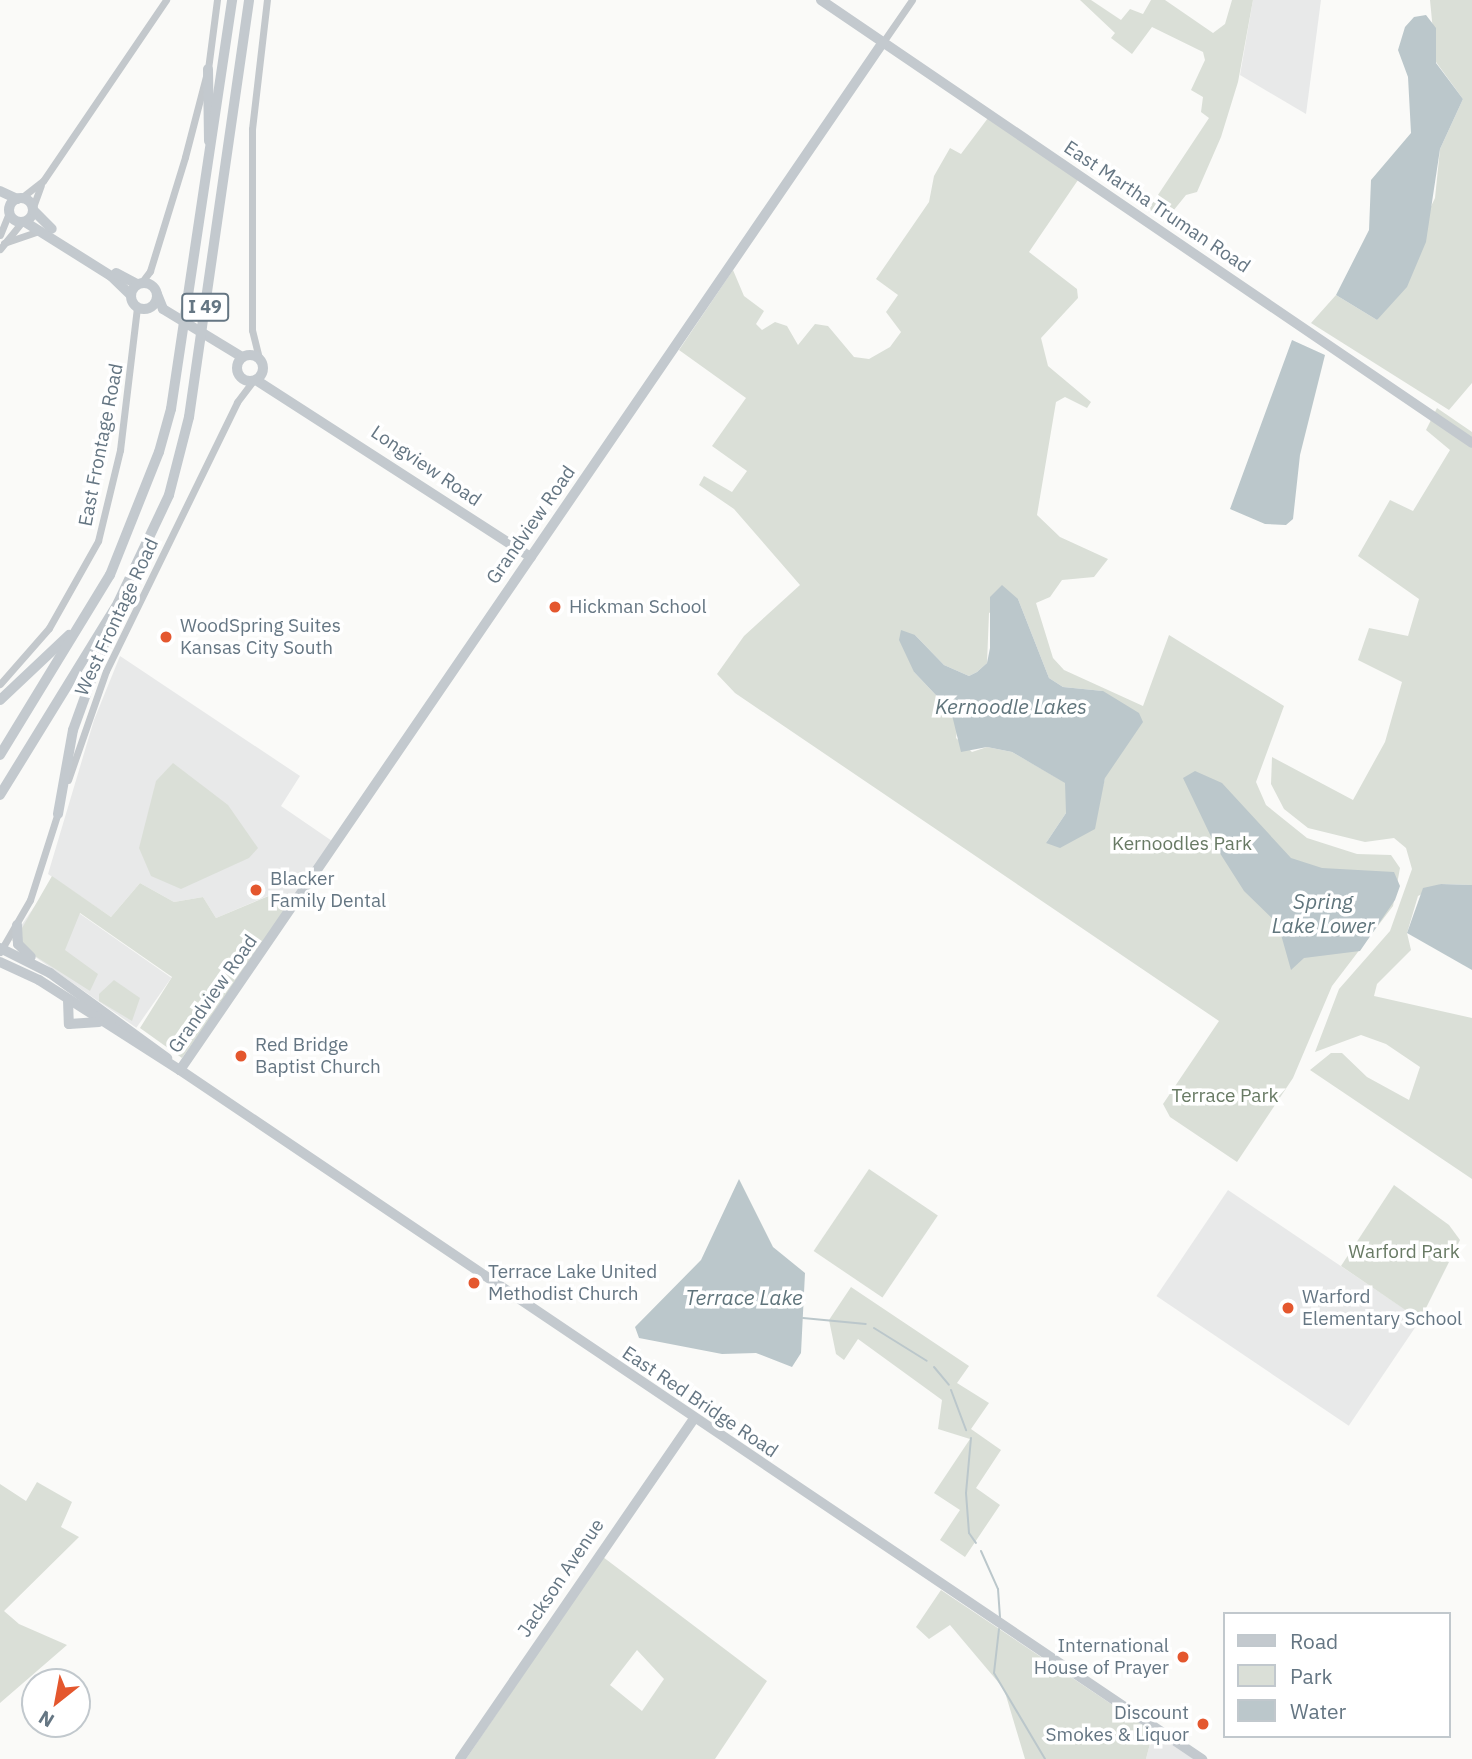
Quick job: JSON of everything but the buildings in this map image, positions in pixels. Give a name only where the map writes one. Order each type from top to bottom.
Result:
[{"type":"highway","name":"I 49","points":[[0,755],[83,621],[133,527],[171,409],[232,0]]},
{"type":"highway","name":"I 49","points":[[0,795],[118,603],[154,534],[189,417],[249,0]]},
{"type":"highway","points":[[208,69],[206,125],[211,150]]},
{"type":"highway","points":[[58,814],[73,730],[118,603]]},
{"type":"highway","points":[[0,700],[83,621]]},
{"type":"main road","name":"East Martha Truman Road","points":[[821,0],[1472,443]]},
{"type":"main road","name":"Grandview Road","points":[[180,1070],[883,42]]},
{"type":"main road","points":[[0,191],[19,198],[157,294],[166,311]]},
{"type":"main road","points":[[9,210],[19,198]]},
{"type":"main road","points":[[0,200],[23,223],[49,233],[131,295],[137,307],[166,311],[240,361],[259,358],[264,370],[254,381]]},
{"type":"main road","points":[[23,223],[33,209]]},
{"type":"main road","points":[[131,295],[139,284]]},
{"type":"main road","points":[[149,308],[157,294]]},
{"type":"main road","name":"Longview Road","points":[[240,361],[240,377],[300,404],[531,557]]},
{"type":"main road","name":"Longview Road","points":[[264,370],[300,404]]},
{"type":"main road","points":[[16,925],[19,947],[50,973]]},
{"type":"main road","name":"East Red Bridge Road","points":[[1,950],[50,973],[92,1001],[180,1070]]},
{"type":"main road","name":"East Red Bridge Road","points":[[0,962],[64,997],[180,1070],[1202,1759]]},
{"type":"main road","points":[[92,1001],[64,997],[68,1024],[101,1022]]},
{"type":"main road","points":[[83,1010],[103,1009]]},
{"type":"main road","name":"Jackson Avenue","points":[[460,1759],[694,1418]]},
{"type":"street","points":[[33,209],[43,181],[166,0]]},
{"type":"street","points":[[139,284],[154,258],[208,69],[217,0]]},
{"type":"street","points":[[259,358],[252,330],[252,129],[267,0]]},
{"type":"street","name":"Grandview Road","points":[[883,42],[912,0]]},
{"type":"street","points":[[19,198],[43,181]]},
{"type":"street","points":[[0,235],[9,210]]},
{"type":"street","points":[[2,246],[23,223]]},
{"type":"street","points":[[2,246],[24,233],[49,233]]},
{"type":"street","name":"East Frontage Road","points":[[0,684],[49,628],[98,541],[120,450],[137,307]]},
{"type":"street","name":"West Frontage Road","points":[[1,950],[16,925],[58,814],[106,671],[237,402],[254,381]]},
{"type":"shaded area","points":[[1253,0],[1321,0],[1306,114],[1240,75]]},
{"type":"shaded area","points":[[120,656],[300,776],[281,806],[335,843],[290,907],[270,895],[216,918],[203,897],[174,902],[140,883],[111,917],[48,874],[94,720]]},
{"type":"shaded area","points":[[46,890],[171,978],[136,1028],[11,940]]},
{"type":"shaded area","name":"Warford Elementary School","points":[[1228,1190],[1420,1320],[1349,1426],[1156,1296]]},
{"type":"shaded area","points":[[1153,1732],[1193,1759],[1146,1759]]},
{"type":"green space","points":[[1080,0],[1091,0],[1121,20],[1130,9],[1143,14],[1151,0],[1165,0],[1213,33],[1225,24],[1232,0],[1253,0],[1238,82],[1221,137],[1197,192],[1186,195],[1165,221],[1148,210],[1209,118],[1201,112],[1203,97],[1191,90],[1205,60],[1203,52],[1152,27],[1132,54],[1111,38],[1115,33]]},
{"type":"green space","points":[[1430,0],[1472,0],[1472,383],[1449,410],[1311,323],[1336,295],[1377,320],[1435,198],[1440,149],[1463,99],[1436,62]]},
{"type":"green space","points":[[988,118],[1078,180],[1029,252],[1077,289],[1078,298],[1041,338],[1048,366],[1091,402],[1087,408],[1065,397],[1056,402],[1037,515],[1060,537],[1108,559],[1094,577],[1062,580],[1050,597],[1036,603],[1053,658],[1064,670],[1143,706],[1169,635],[1284,706],[1256,782],[1266,805],[1307,838],[1357,854],[1391,855],[1400,868],[1393,906],[1332,986],[1293,1078],[1237,1162],[1170,1117],[1163,1104],[1219,1021],[735,693],[717,674],[744,636],[800,585],[734,509],[699,485],[704,476],[732,492],[747,471],[712,446],[746,398],[679,350],[733,270],[744,296],[764,311],[756,324],[762,330],[775,322],[787,326],[798,345],[815,324],[828,326],[854,357],[869,359],[890,347],[901,332],[886,312],[898,295],[876,279],[929,202],[934,176],[950,148],[961,154]],"holes":[[[1018,599],[1049,678],[1063,687],[1103,691],[1105,778],[1101,793],[1046,843],[1066,813],[1066,783],[1012,752],[987,747],[972,752],[956,738],[958,725],[951,711],[914,672],[915,635],[944,665],[969,676],[987,663],[989,613]]]},
{"type":"green space","points":[[1437,408],[1472,432],[1472,885],[1441,884],[1418,896],[1407,933],[1411,950],[1377,984],[1374,996],[1472,1018],[1472,1179],[1310,1070],[1331,1053],[1342,1053],[1367,1077],[1409,1100],[1420,1067],[1386,1044],[1361,1035],[1315,1052],[1339,989],[1390,931],[1412,869],[1406,848],[1394,838],[1365,842],[1308,828],[1284,809],[1271,784],[1272,757],[1353,800],[1385,742],[1402,682],[1358,660],[1369,628],[1408,636],[1419,599],[1358,556],[1390,500],[1413,511],[1450,450],[1426,430]]},
{"type":"green space","points":[[173,763],[228,805],[258,848],[249,858],[181,889],[151,876],[139,848],[156,781]]},
{"type":"green space","points":[[52,876],[111,917],[140,883],[174,902],[203,897],[216,918],[271,895],[290,907],[182,1058],[140,1028],[172,977],[80,913],[65,950],[98,974],[90,991],[24,949],[18,935]]},
{"type":"green space","points":[[114,980],[140,998],[132,1021],[99,1001],[99,994]]},
{"type":"green space","points":[[869,1169],[938,1215],[882,1297],[814,1251]]},
{"type":"green space","name":"Warford Park","points":[[1394,1185],[1449,1225],[1460,1240],[1420,1320],[1341,1266]]},
{"type":"green space","points":[[851,1287],[969,1366],[957,1383],[989,1403],[971,1429],[1001,1450],[976,1488],[1000,1505],[965,1557],[940,1540],[960,1510],[934,1493],[970,1439],[938,1429],[942,1400],[858,1339],[844,1360],[836,1354],[829,1320]]},
{"type":"green space","points":[[37,1482],[72,1502],[61,1527],[79,1537],[4,1611],[19,1624],[67,1645],[40,1668],[21,1668],[21,1685],[0,1703],[0,1484],[26,1501]]},
{"type":"green space","points":[[603,1557],[767,1681],[715,1759],[466,1759]],"holes":[[[637,1650],[664,1679],[642,1711],[610,1685]]]},
{"type":"green space","points":[[941,1590],[1153,1732],[1146,1759],[1025,1759],[1004,1689],[950,1625],[929,1639],[916,1627]]},
{"type":"water","points":[[1426,15],[1436,28],[1436,63],[1463,99],[1440,149],[1426,242],[1407,287],[1377,320],[1336,295],[1369,230],[1371,180],[1411,133],[1408,77],[1398,50],[1405,27],[1414,17]]},
{"type":"water","points":[[1292,340],[1325,355],[1300,455],[1293,519],[1286,525],[1265,524],[1230,509]]},
{"type":"water","name":"Kernoodle Lakes","points":[[1002,585],[1018,599],[1049,678],[1063,687],[1103,691],[1139,713],[1143,722],[1105,778],[1095,829],[1060,848],[1046,843],[1066,813],[1065,783],[1012,752],[987,747],[961,752],[951,711],[914,672],[899,640],[901,630],[915,635],[944,665],[969,676],[977,672],[987,663],[990,648],[990,597]]},
{"type":"water","name":"Spring Lake Lower","points":[[1195,771],[1222,783],[1291,858],[1322,868],[1394,872],[1400,886],[1395,900],[1360,951],[1304,958],[1291,970],[1278,924],[1244,891],[1216,847],[1183,778]]},
{"type":"water","points":[[1441,884],[1472,885],[1472,970],[1407,933],[1423,888]]},
{"type":"water","name":"Terrace Lake","points":[[739,1179],[773,1247],[805,1273],[801,1353],[792,1367],[756,1353],[722,1354],[639,1338],[635,1327],[701,1260]]},
{"type":"waterway","points":[[803,1318],[866,1324]]},
{"type":"waterway","points":[[874,1328],[927,1361]]},
{"type":"waterway","points":[[934,1367],[949,1385]]},
{"type":"waterway","points":[[951,1390],[966,1430]]},
{"type":"waterway","points":[[971,1438],[966,1493],[969,1533],[976,1543]]},
{"type":"waterway","points":[[981,1551],[998,1589],[1000,1619]]},
{"type":"waterway","points":[[999,1629],[994,1673],[1045,1759]]},
{"type":"place","name":"Hickman School","points":[[555,607]]},
{"type":"place","name":"WoodSpring Suites Kansas City South","points":[[166,637]]},
{"type":"place","name":"Blacker Family Dental","points":[[256,890]]},
{"type":"place","name":"Red Bridge Baptist Church","points":[[241,1056]]},
{"type":"place","name":"Terrace Lake United Methodist Church","points":[[474,1283]]},
{"type":"place","name":"Warford Elementary School","points":[[1288,1308]]},
{"type":"place","name":"International House of Prayer","points":[[1183,1657]]},
{"type":"place","name":"Discount Smokes & Liquor","points":[[1203,1724]]},
{"type":"park label","name":"Kernoodles Park","points":[[1182,844]]},
{"type":"park label","name":"Terrace Park","points":[[1225,1096]]}]
